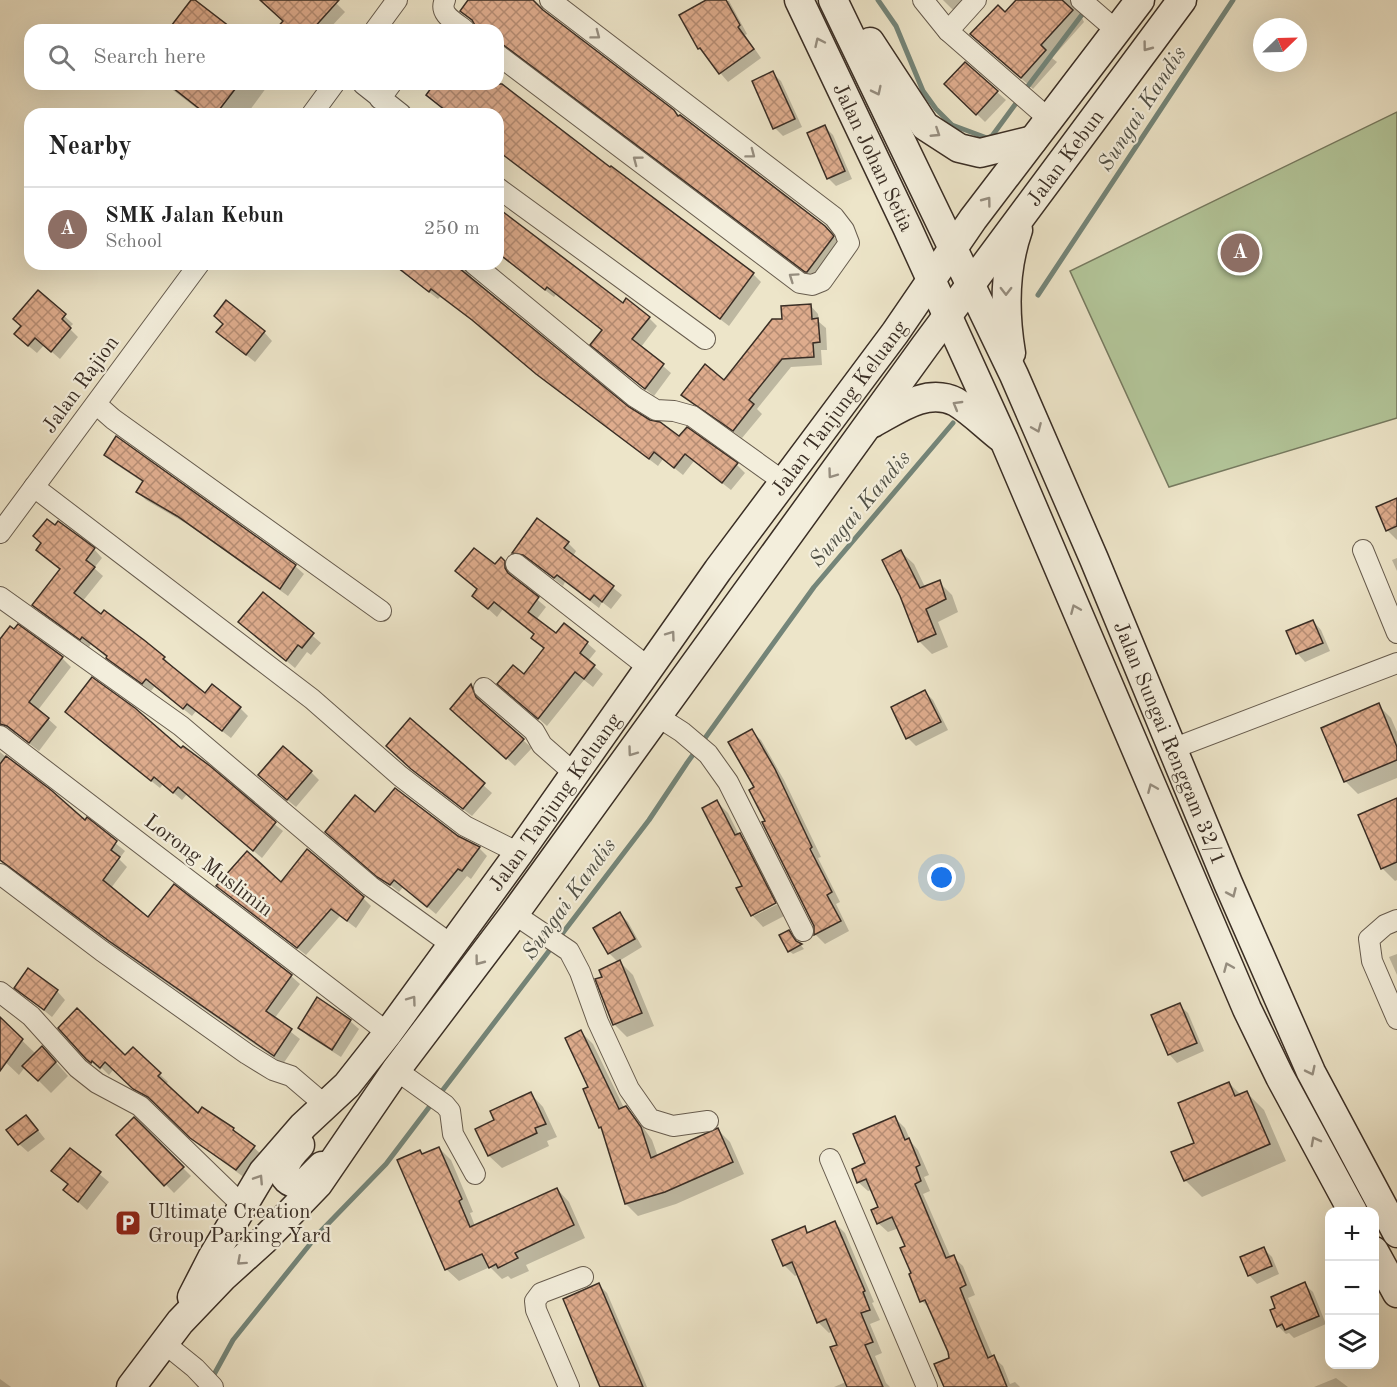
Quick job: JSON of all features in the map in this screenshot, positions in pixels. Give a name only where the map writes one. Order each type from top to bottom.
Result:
[{"type":"main road","name":"Jalan Johan Setia","points":[[799,0],[947,315]]},
{"type":"main road","name":"Jalan Johan Setia","points":[[833,0],[953,249]]},
{"type":"main road","points":[[842,0],[925,126],[959,148],[980,153],[1041,130]]},
{"type":"main road","name":"Jalan Kebun","points":[[931,279],[1140,0]]},
{"type":"main road","name":"Jalan Kebun","points":[[947,315],[1182,0]]},
{"type":"main road","points":[[1014,375],[1008,336],[1006,286],[1011,250],[1023,214]]},
{"type":"main road","name":"Jalan Sungai Renggam 32/1","points":[[953,249],[1014,375],[1094,560],[1232,894],[1307,1062],[1397,1233]]},
{"type":"main road","name":"Jalan Tanjung Keluang","points":[[172,1333],[212,1257],[263,1172],[303,1126],[347,1085],[388,1033],[519,853],[648,667],[895,333],[931,279]]},
{"type":"main road","name":"Jalan Tanjung Keluang","points":[[131,1387],[172,1333],[223,1277],[264,1240],[318,1184],[358,1127],[407,1078],[522,918],[657,716],[947,315]]},
{"type":"main road","name":"Jalan Sungai Renggam 32/1","points":[[947,315],[1004,440],[1247,1009],[1280,1077],[1350,1207]]},
{"type":"main road","points":[[866,427],[909,404],[930,397],[954,402],[1004,440]]},
{"type":"main road","points":[[325,1105],[317,1127],[287,1159],[284,1170],[286,1180],[292,1184],[303,1185],[358,1127]]},
{"type":"main road","points":[[1338,1183],[1364,1171]]},
{"type":"main road","points":[[1379,1260],[1397,1293]]},
{"type":"street","points":[[379,24],[397,0]]},
{"type":"street","points":[[445,0],[442,9],[457,24]]},
{"type":"street","points":[[504,60],[800,283],[812,285],[822,281],[849,243],[844,230],[834,216],[550,0]]},
{"type":"street","points":[[923,0],[948,31],[1041,130]]},
{"type":"street","points":[[948,31],[976,0]]},
{"type":"street","points":[[1081,0],[1117,31]]},
{"type":"street","points":[[316,108],[330,90]]},
{"type":"street","points":[[386,91],[397,108]]},
{"type":"street","points":[[504,192],[705,339]]},
{"type":"street","name":"Jalan Rajion","points":[[0,533],[195,270]]},
{"type":"street","points":[[481,270],[635,397],[656,410],[675,411],[692,416],[784,482]]},
{"type":"street","points":[[96,404],[113,419],[381,611]]},
{"type":"street","points":[[34,487],[312,699],[400,776],[465,826],[519,853]]},
{"type":"street","points":[[1363,550],[1397,633]]},
{"type":"street","points":[[516,564],[648,667]]},
{"type":"street","points":[[0,597],[181,726],[370,886],[452,945]]},
{"type":"street","points":[[1172,749],[1397,663]]},
{"type":"street","points":[[483,688],[534,731],[542,745],[574,773]]},
{"type":"street","points":[[657,716],[682,732],[708,754],[728,782],[803,931]]},
{"type":"street","name":"Lorong Muslimin","points":[[0,736],[388,1033]]},
{"type":"street","points":[[0,874],[218,1034],[273,1070],[291,1076],[325,1105]]},
{"type":"street","points":[[522,918],[569,951],[629,1089],[650,1119],[673,1126],[708,1121]]},
{"type":"street","points":[[1397,920],[1385,925],[1369,939],[1372,961],[1397,1019]]},
{"type":"street","points":[[0,992],[31,1017],[78,1068],[97,1083],[140,1106],[242,1205]]},
{"type":"street","points":[[407,1078],[450,1111],[453,1134],[475,1174]]},
{"type":"street","points":[[830,1159],[927,1387]]},
{"type":"street","points":[[569,1387],[536,1310],[535,1301],[541,1293],[582,1277]]},
{"type":"street","points":[[172,1333],[195,1368],[213,1387]]},
{"type":"green space","points":[[1397,112],[1397,418],[1169,487],[1070,271]]},
{"type":"building","points":[[191,0],[195,0],[226,24],[173,24]]},
{"type":"building","points":[[260,0],[339,0],[317,24],[280,24],[283,21]]},
{"type":"building","points":[[468,0],[533,0],[674,110],[678,116],[680,115],[825,226],[834,236],[805,272],[504,46],[504,24],[474,24],[460,11]]},
{"type":"building","points":[[706,0],[726,0],[740,25],[738,27],[754,49],[719,74],[700,48],[698,49],[679,15]]},
{"type":"building","points":[[1016,0],[1062,0],[1073,10],[1041,45],[1046,50],[1021,78],[970,34],[998,5],[1005,12]]},
{"type":"building","points":[[965,62],[998,91],[976,115],[944,84]]},
{"type":"building","points":[[773,71],[795,119],[773,129],[752,81]]},
{"type":"building","points":[[504,86],[754,273],[720,319],[504,156],[504,108],[442,108],[426,95],[430,90],[504,90]]},
{"type":"building","points":[[176,90],[234,90],[221,108],[198,108]]},
{"type":"building","points":[[825,125],[845,171],[827,179],[807,133]]},
{"type":"building","points":[[504,213],[623,303],[626,298],[650,317],[632,339],[664,364],[645,389],[590,345],[602,330],[547,287],[545,290],[504,258]]},
{"type":"building","points":[[401,270],[461,270],[629,407],[650,420],[660,422],[679,436],[687,427],[738,463],[722,483],[685,454],[674,468],[654,452],[649,459],[536,374],[472,320],[431,289],[429,292]]},
{"type":"building","points":[[38,290],[66,314],[62,319],[71,328],[51,352],[35,338],[28,346],[14,334],[21,326],[13,319]]},
{"type":"building","points":[[226,300],[265,331],[246,355],[216,332],[223,324],[214,316]]},
{"type":"building","points":[[811,304],[812,319],[818,318],[820,342],[813,343],[814,357],[782,359],[749,400],[754,404],[733,431],[681,395],[705,364],[724,380],[772,319],[782,319],[781,306]]},
{"type":"building","points":[[116,436],[296,565],[280,589],[177,516],[136,492],[143,481],[104,455]]},
{"type":"building","points":[[1397,498],[1397,526],[1386,531],[1376,507]]},
{"type":"building","points":[[537,518],[569,542],[564,548],[614,586],[602,602],[594,595],[590,600],[557,575],[554,578],[523,555],[512,553]]},
{"type":"building","points":[[47,519],[55,525],[58,521],[95,548],[86,560],[95,567],[74,593],[101,614],[104,610],[144,640],[165,657],[163,659],[205,693],[212,684],[241,707],[222,731],[187,704],[183,709],[146,679],[142,684],[82,637],[80,640],[32,605],[60,569],[36,550],[41,543],[33,536]]},
{"type":"building","points":[[474,548],[495,564],[501,557],[505,561],[508,573],[539,597],[528,612],[556,633],[564,623],[588,642],[580,653],[595,665],[584,679],[575,672],[538,719],[497,684],[513,665],[524,674],[544,648],[531,638],[534,634],[494,602],[488,609],[472,596],[477,589],[455,571]]},
{"type":"building","points":[[901,550],[920,588],[940,580],[946,599],[926,609],[936,634],[918,642],[900,596],[882,560]]},
{"type":"building","points":[[263,592],[314,633],[302,648],[298,645],[286,661],[238,622]]},
{"type":"building","points":[[1313,620],[1323,643],[1296,654],[1286,631]]},
{"type":"building","points":[[18,624],[63,657],[29,702],[49,718],[29,743],[7,726],[0,724],[0,639],[10,626],[14,629]]},
{"type":"building","points":[[92,677],[135,708],[181,748],[183,746],[210,766],[276,822],[253,851],[178,787],[173,793],[154,777],[151,781],[65,712]]},
{"type":"building","points":[[471,684],[476,697],[524,739],[506,759],[450,709]]},
{"type":"building","points":[[925,690],[941,722],[906,739],[891,707]]},
{"type":"building","points":[[1379,703],[1397,747],[1397,760],[1344,782],[1321,728]]},
{"type":"building","points":[[410,718],[485,783],[463,809],[411,769],[386,746]]},
{"type":"building","points":[[752,729],[775,769],[812,847],[810,849],[832,892],[827,895],[841,921],[814,935],[814,926],[762,822],[765,821],[749,790],[754,787],[728,742]]},
{"type":"building","points":[[283,746],[312,771],[287,800],[258,775]]},
{"type":"building","points":[[6,756],[51,790],[85,820],[87,817],[117,841],[111,850],[120,857],[103,880],[148,917],[174,884],[292,975],[266,1011],[292,1029],[274,1056],[109,941],[0,860],[0,764]]},
{"type":"building","points":[[395,788],[458,836],[480,847],[462,871],[458,869],[427,907],[394,880],[390,885],[377,877],[325,832],[355,795],[375,812]]},
{"type":"building","points":[[1397,798],[1397,862],[1381,869],[1358,815]]},
{"type":"building","points":[[717,800],[735,835],[740,833],[776,903],[751,916],[736,888],[742,886],[702,808]]},
{"type":"building","points":[[307,849],[364,897],[347,921],[331,909],[297,948],[216,886],[247,851],[281,882]]},
{"type":"building","points":[[620,912],[635,939],[608,954],[593,928]]},
{"type":"building","points":[[789,930],[796,941],[802,944],[788,952],[779,935]]},
{"type":"building","points":[[620,960],[642,1013],[613,1025],[595,979],[602,977],[599,970]]},
{"type":"building","points":[[28,968],[58,990],[44,1010],[14,988]]},
{"type":"building","points":[[317,997],[351,1020],[332,1050],[298,1028]]},
{"type":"building","points":[[1180,1003],[1197,1043],[1168,1055],[1151,1015]]},
{"type":"building","points":[[77,1008],[125,1055],[133,1047],[161,1073],[158,1076],[198,1113],[202,1107],[234,1128],[233,1130],[255,1146],[236,1170],[190,1138],[148,1097],[133,1089],[105,1062],[100,1068],[86,1059],[58,1028]]},
{"type":"building","points":[[0,1017],[23,1039],[0,1071]]},
{"type":"building","points":[[581,1030],[619,1109],[626,1106],[641,1127],[651,1158],[718,1128],[733,1162],[665,1192],[625,1204],[601,1127],[599,1128],[583,1089],[588,1087],[565,1038]]},
{"type":"building","points":[[42,1046],[56,1062],[38,1081],[22,1066]]},
{"type":"building","points":[[1229,1082],[1235,1096],[1247,1091],[1270,1144],[1184,1181],[1171,1152],[1194,1143],[1178,1103]]},
{"type":"building","points":[[531,1092],[546,1124],[535,1128],[537,1133],[488,1156],[475,1129],[494,1120],[490,1111]]},
{"type":"building","points":[[26,1115],[38,1130],[18,1145],[6,1130]]},
{"type":"building","points":[[895,1116],[905,1140],[909,1138],[920,1165],[916,1167],[921,1181],[915,1184],[946,1258],[954,1255],[966,1285],[960,1288],[974,1324],[988,1358],[994,1355],[1007,1387],[944,1387],[934,1364],[949,1358],[948,1352],[925,1300],[920,1302],[900,1248],[905,1246],[892,1217],[877,1224],[871,1210],[878,1207],[866,1179],[857,1183],[852,1169],[865,1163],[853,1134]]},
{"type":"building","points":[[134,1117],[184,1167],[164,1186],[116,1135]]},
{"type":"building","points":[[439,1147],[462,1199],[459,1201],[470,1227],[557,1188],[574,1225],[515,1253],[518,1258],[498,1268],[496,1264],[489,1268],[482,1254],[445,1270],[397,1160],[420,1150],[422,1154]]},
{"type":"building","points":[[70,1148],[101,1172],[78,1202],[63,1190],[68,1184],[51,1171]]},
{"type":"building","points":[[835,1221],[865,1291],[863,1292],[870,1310],[861,1313],[873,1342],[865,1345],[883,1387],[847,1387],[830,1347],[837,1345],[826,1319],[817,1323],[792,1262],[783,1266],[772,1240],[805,1226],[807,1233]]},
{"type":"building","points":[[1264,1247],[1272,1266],[1248,1276],[1240,1257]]},
{"type":"building","points":[[1305,1282],[1319,1316],[1285,1330],[1282,1324],[1277,1327],[1270,1310],[1275,1308],[1271,1297]]},
{"type":"building","points":[[599,1283],[643,1387],[600,1387],[563,1299]]},
{"type":"waterway","points":[[878,0],[896,26],[923,91],[952,125],[987,138],[992,136],[1017,102]]},
{"type":"waterway","name":"Sungai Kandis","points":[[1038,295],[1233,0]]},
{"type":"waterway","points":[[1025,90],[1084,12]]},
{"type":"waterway","name":"Sungai Kandis","points":[[439,1095],[649,820],[687,763],[814,587],[953,423]]},
{"type":"waterway","name":"Sungai Kandis","points":[[211,1380],[233,1340],[319,1233],[386,1164],[433,1102]]},
{"type":"place","name":"SMK Jalan Kebun","points":[[1240,253]]},
{"type":"place","name":"Ultimate Creation Group Parking Yard","points":[[128,1223]]}]
